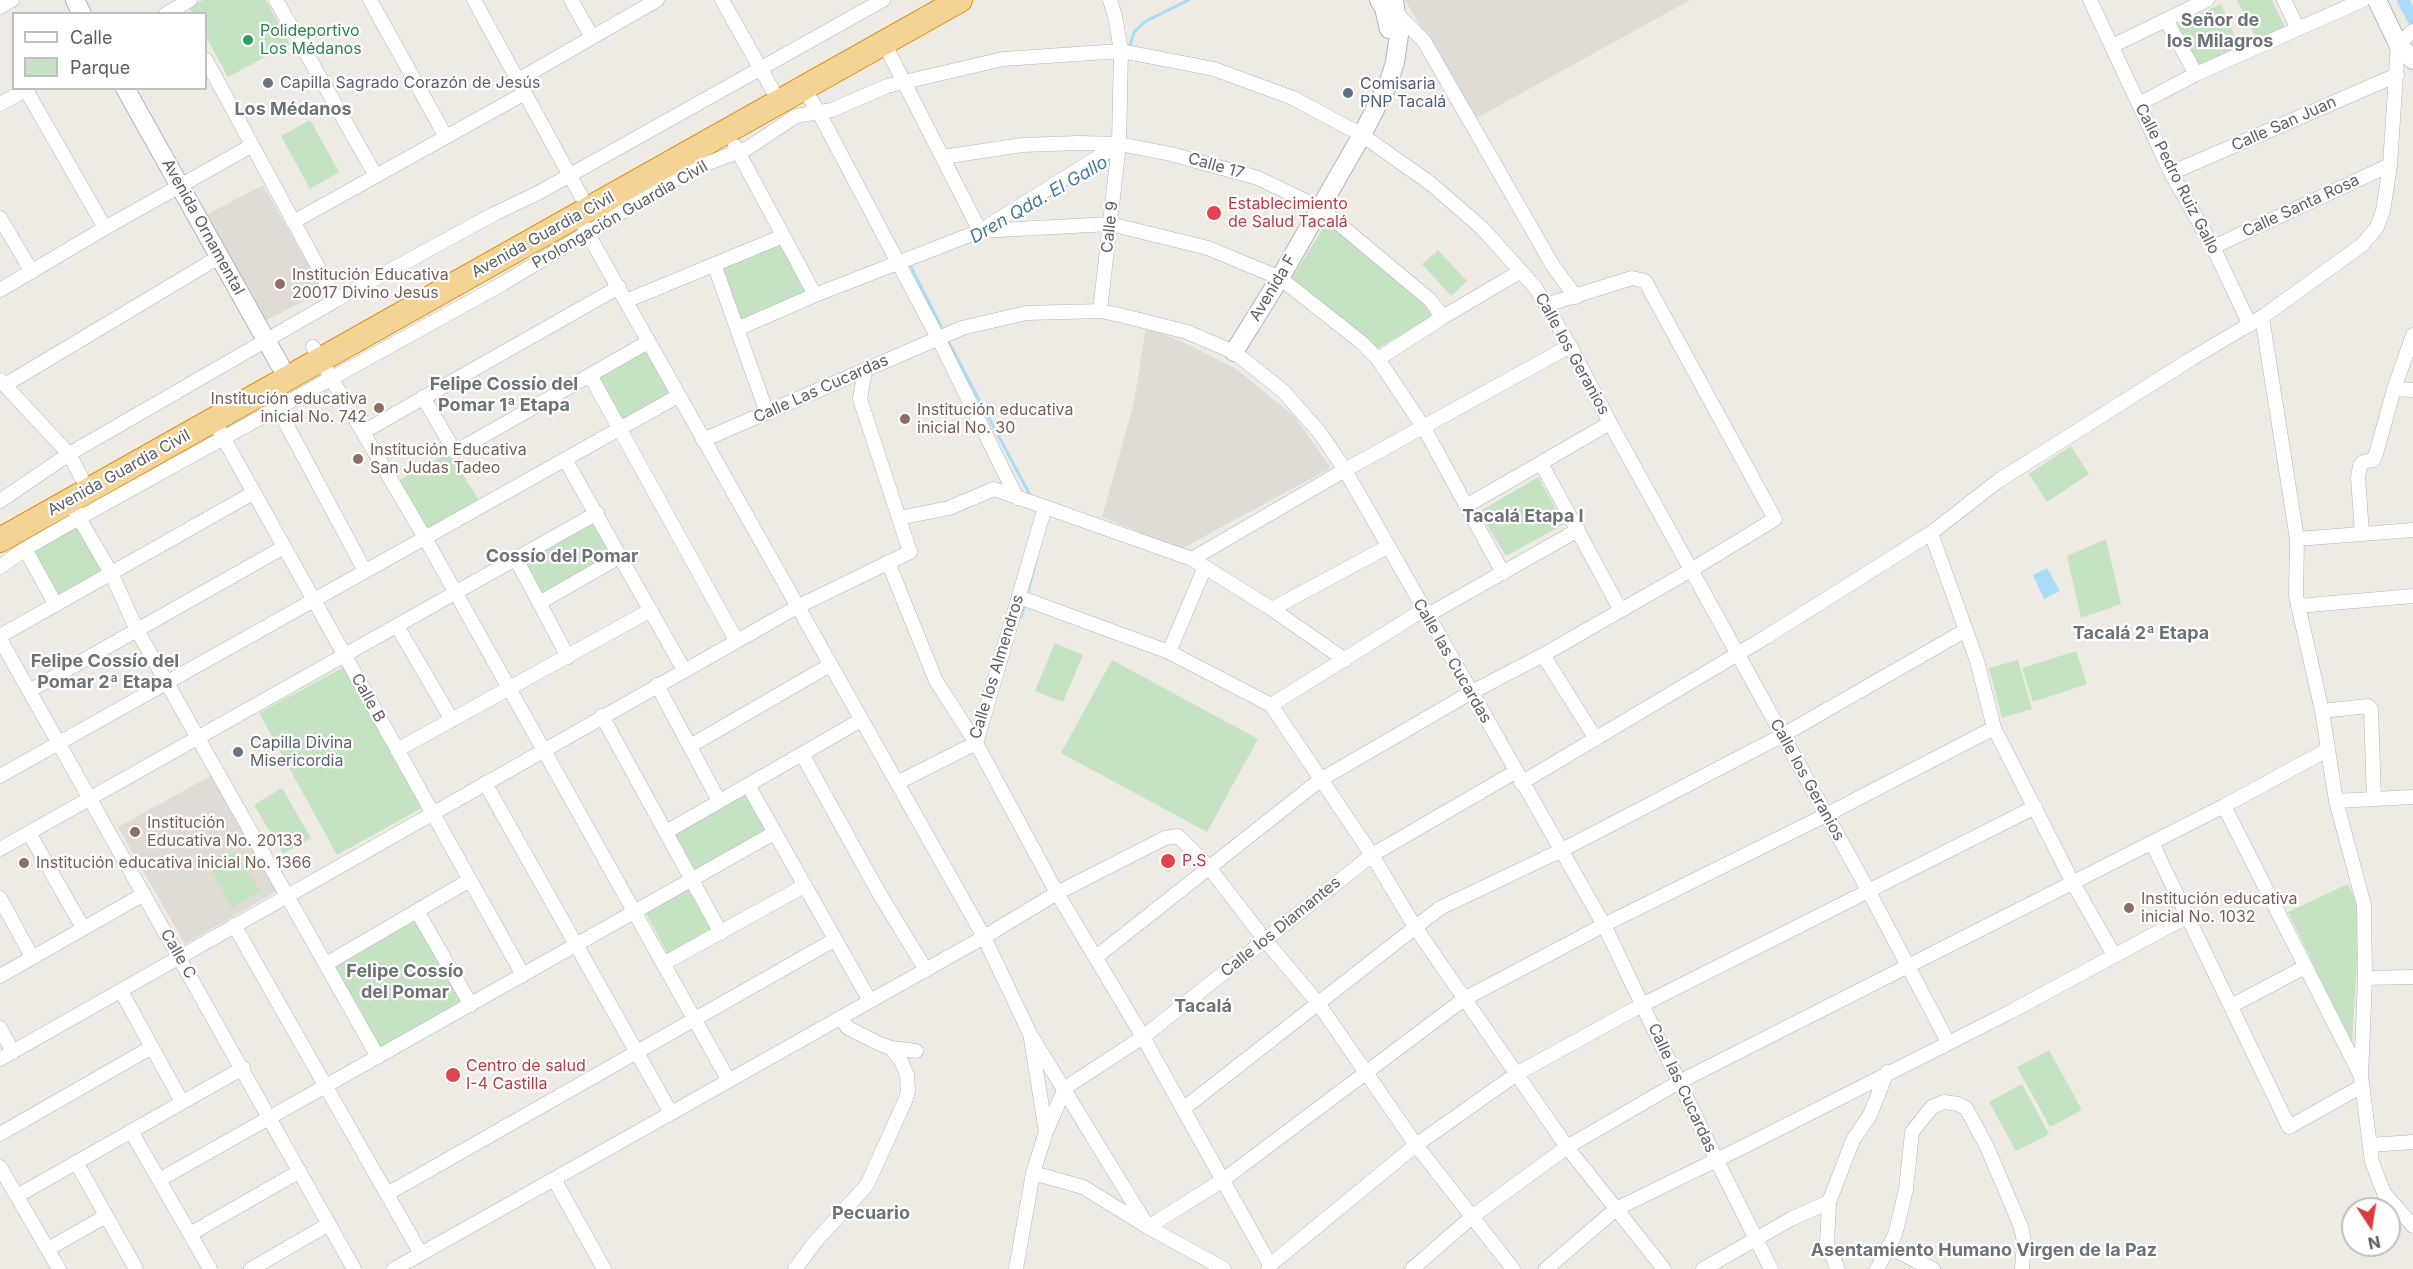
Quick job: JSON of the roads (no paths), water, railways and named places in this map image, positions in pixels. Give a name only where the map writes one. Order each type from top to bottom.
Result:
[{"type":"highway","name":"Avenida Guardia Civil","points":[[0,540],[74,509],[218,429],[322,361],[579,205],[767,79],[931,0]]},
{"type":"highway","name":"Avenida Guardia Civil","points":[[579,205],[733,141],[804,89],[960,0]]},
{"type":"highway","name":"Avenida Guardia Civil","points":[[0,522],[280,365],[322,361]]},
{"type":"street","points":[[0,7],[12,0]]},
{"type":"street","points":[[276,0],[376,176]]},
{"type":"street","points":[[370,0],[446,137]]},
{"type":"street","points":[[474,0],[525,93],[618,287],[648,342],[984,937],[1030,1034],[1148,1227]]},
{"type":"street","points":[[572,0],[592,37]]},
{"type":"street","points":[[518,80],[657,0]]},
{"type":"street","points":[[722,0],[767,79],[883,0]]},
{"type":"street","name":"Calle 9","points":[[1100,311],[1119,144],[1121,51],[1110,0]]},
{"type":"street","name":"Calle Pedro Ruiz Gallo","points":[[2090,0],[2171,173],[2256,321],[2270,362],[2297,539],[2296,596],[2322,711],[2336,801],[2364,905],[2365,978],[2362,1081]]},
{"type":"street","points":[[2112,46],[2207,0]]},
{"type":"street","points":[[2284,0],[2298,29]]},
{"type":"street","points":[[2139,104],[2196,74],[2363,0]]},
{"type":"street","points":[[2378,0],[2398,44],[2413,60]]},
{"type":"street","points":[[1389,7],[1424,40],[1553,266],[1576,297]]},
{"type":"street","name":"Avenida F","points":[[1234,352],[1280,278],[1363,133],[1389,51],[1389,7]]},
{"type":"street","points":[[2166,20],[2196,74]]},
{"type":"street","points":[[2398,44],[2413,31]]},
{"type":"street","points":[[884,43],[906,82],[980,231]]},
{"type":"street","name":"Calle los Diamantes","points":[[1065,1088],[1143,1038],[1372,855],[1518,777],[1596,739],[1766,638],[1931,534],[1998,481],[2256,321],[2362,245],[2377,227],[2383,212],[2390,165],[2398,44]]},
{"type":"street","name":"Calle los Geranios","points":[[906,82],[1003,59],[1121,51],[1215,69],[1293,98],[1363,133],[1430,183],[1482,228],[1521,271],[1546,305],[1570,346],[1736,654],[1868,890],[1948,1042]]},
{"type":"street","points":[[207,62],[336,300]]},
{"type":"street","name":"Calle San Juan","points":[[2171,173],[2397,75]]},
{"type":"street","points":[[733,141],[748,148],[796,116],[819,113],[845,105],[887,86],[906,82]]},
{"type":"street","points":[[804,89],[899,262],[1017,498]]},
{"type":"street","points":[[0,104],[25,90]]},
{"type":"street","points":[[28,90],[105,228]]},
{"type":"street","name":"Avenida Ornamental","points":[[126,90],[280,365]]},
{"type":"street","points":[[293,222],[525,93]]},
{"type":"street","points":[[733,141],[815,295]]},
{"type":"street","name":"Calle 17","points":[[943,157],[1022,145],[1078,142],[1119,144],[1171,154],[1258,178],[1320,208],[1430,300],[1443,317]]},
{"type":"street","points":[[737,329],[815,295],[980,231],[1119,144]]},
{"type":"street","points":[[0,290],[251,146]]},
{"type":"street","name":"Calle Santa Rosa","points":[[2213,247],[2390,165]]},
{"type":"street","points":[[0,501],[69,454],[336,300],[485,219],[579,205]]},
{"type":"street","points":[[0,218],[32,272]]},
{"type":"street","points":[[980,231],[1110,224],[1208,248],[1280,278],[1361,342],[1378,359],[1424,428],[1503,573]]},
{"type":"street","points":[[626,301],[783,236]]},
{"type":"street","points":[[81,477],[69,454],[2,382],[219,257]]},
{"type":"street","points":[[714,264],[766,413]]},
{"type":"street","points":[[1378,359],[1521,271]]},
{"type":"street","points":[[1095,957],[1320,780],[1470,693],[1543,655],[1776,519],[1645,281],[1632,278],[1546,305]]},
{"type":"street","points":[[363,432],[618,287]]},
{"type":"street","name":"Calle las Cucardas","points":[[938,338],[970,326],[1026,313],[1100,311],[1187,332],[1234,352],[1283,391],[1320,433],[1345,470],[1424,613],[1604,925],[1771,1269]]},
{"type":"street","points":[[2362,534],[2358,477],[2363,462],[2373,460],[2376,453],[2394,389],[2413,335]]},
{"type":"street","name":"Calle Las Cucardas","points":[[704,440],[938,338]]},
{"type":"street","points":[[423,397],[455,452],[648,342]]},
{"type":"street","points":[[1192,559],[1345,470],[1570,346]]},
{"type":"street","points":[[218,429],[277,407],[322,361],[425,538],[729,1081]]},
{"type":"street","points":[[0,1059],[797,606],[910,552],[860,399],[866,370]]},
{"type":"street","points":[[590,375],[622,429],[736,640]]},
{"type":"street","points":[[2394,389],[2413,390]]},
{"type":"street","points":[[0,776],[314,599],[566,461],[678,396]]},
{"type":"street","points":[[277,407],[365,571]]},
{"type":"street","points":[[1466,506],[1610,423]]},
{"type":"street","name":"Calle B","points":[[218,429],[523,975]]},
{"type":"street","points":[[566,461],[684,670]]},
{"type":"street","points":[[1542,463],[1620,609]]},
{"type":"street","points":[[899,518],[949,508],[994,489],[1192,559],[1272,609],[1345,660]]},
{"type":"street","points":[[0,638],[253,493]]},
{"type":"street","name":"Calle los Almendros","points":[[897,783],[976,743],[1045,507]]},
{"type":"street","points":[[0,567],[74,509],[111,573],[137,630],[378,1057]]},
{"type":"street","points":[[0,849],[597,513]]},
{"type":"street","points":[[1271,705],[1424,613],[1503,573],[1578,530]]},
{"type":"street","points":[[2297,539],[2413,530]]},
{"type":"street","points":[[1931,534],[1977,661],[1994,728],[2073,883],[2114,955]]},
{"type":"street","points":[[29,691],[284,547]]},
{"type":"street","points":[[1272,609],[1387,547]]},
{"type":"street","points":[[25,549],[56,605]]},
{"type":"street","points":[[539,603],[621,556]]},
{"type":"street","points":[[516,559],[568,657]]},
{"type":"street","points":[[888,562],[936,681],[976,743],[1057,893],[1143,1038],[1269,1267],[1416,1145],[1518,1073],[1642,1005],[2035,807]]},
{"type":"street","points":[[1169,652],[1204,567]]},
{"type":"street","points":[[2298,606],[2413,596]]},
{"type":"street","points":[[1019,597],[1169,652],[1271,705],[1372,855],[1415,927],[1464,999],[1568,1147],[1664,1269]]},
{"type":"street","points":[[397,750],[651,610]]},
{"type":"street","points":[[397,626],[452,720]]},
{"type":"street","points":[[1183,1109],[1440,908],[1562,850],[1783,735],[1966,630]]},
{"type":"street","name":"Calle C","points":[[0,638],[354,1269]]},
{"type":"street","points":[[1543,655],[1596,739]]},
{"type":"street","points":[[690,746],[830,665]]},
{"type":"street","points":[[657,685],[719,801]]},
{"type":"street","points":[[2322,711],[2368,706],[2371,709],[2374,799]]},
{"type":"street","points":[[602,716],[721,933]]},
{"type":"street","points":[[666,832],[861,720]]},
{"type":"street","points":[[1148,1227],[1223,1180],[1464,999],[1604,925],[1826,815],[1994,728]]},
{"type":"street","points":[[1412,1269],[1473,1216],[1568,1147],[1679,1082],[2152,843],[2327,750]]},
{"type":"street","points":[[802,753],[879,893],[926,970]]},
{"type":"street","points":[[484,783],[671,1113]]},
{"type":"street","points":[[748,785],[870,1001]]},
{"type":"street","points":[[2336,801],[2413,797]]},
{"type":"street","points":[[2224,806],[2362,1081],[2372,1162],[2384,1193],[2413,1226]]},
{"type":"street","points":[[29,833],[84,928]]},
{"type":"street","points":[[159,1180],[774,833]]},
{"type":"street","points":[[394,1269],[926,970],[1057,893],[1171,836],[1178,836],[1208,866],[1265,940],[1318,1003],[1416,1145],[1513,1269]]},
{"type":"street","points":[[2152,843],[2289,1127],[2362,1081]]},
{"type":"street","points":[[326,964],[470,880]]},
{"type":"street","points":[[663,964],[804,886]]},
{"type":"street","points":[[0,975],[144,894]]},
{"type":"street","points":[[0,898],[32,957]]},
{"type":"street","points":[[417,911],[471,1005]]},
{"type":"street","points":[[1546,1269],[1616,1209],[2010,1012],[2188,915]]},
{"type":"street","points":[[234,926],[421,1254]]},
{"type":"street","points":[[387,1194],[834,940]]},
{"type":"street","points":[[2231,1006],[2305,967]]},
{"type":"street","points":[[2365,978],[2413,976]]},
{"type":"street","points":[[120,990],[182,1102]]},
{"type":"street","points":[[840,1018],[853,1031],[891,1048],[916,1051]]},
{"type":"street","points":[[0,1028],[13,1052]]},
{"type":"street","points":[[1030,1034],[1046,1132]]},
{"type":"street","points":[[0,1134],[152,1047]]},
{"type":"street","points":[[795,1269],[815,1242],[867,1185],[903,1108],[908,1092],[907,1075],[901,1061],[891,1048]]},
{"type":"street","points":[[17,1196],[243,1068]]},
{"type":"street","points":[[1839,1269],[1827,1244],[1829,1202],[1853,1140],[1870,1115],[1887,1072]]},
{"type":"street","points":[[1016,1269],[1033,1173],[1046,1132],[1065,1088]]},
{"type":"street","points":[[1876,1269],[1895,1235],[1906,1189],[1912,1132],[1932,1107],[1944,1102],[1966,1108],[1987,1147],[2010,1197],[2024,1242],[2022,1269]]},
{"type":"street","points":[[131,1131],[210,1269]]},
{"type":"street","points":[[2370,1145],[2413,1142]]},
{"type":"street","points":[[76,1162],[136,1269]]},
{"type":"street","points":[[0,1167],[59,1269]]},
{"type":"street","points":[[190,1234],[300,1171]]},
{"type":"street","points":[[1033,1173],[1083,1187],[1148,1227],[1224,1269]]},
{"type":"street","points":[[554,1179],[604,1269]]},
{"type":"street","points":[[1702,1269],[1755,1239],[1829,1202]]},
{"type":"street","points":[[48,1249],[106,1216]]},
{"type":"street","points":[[251,1269],[329,1224]]},
{"type":"street","points":[[1888,1248],[1933,1269]]},
{"type":"water","points":[[2047,568],[2060,591],[2044,599],[2033,575]]},
{"type":"waterway","name":"Dren Qda. El Gallo","points":[[1129,48],[1134,32],[1146,21],[1189,0]]},
{"type":"waterway","points":[[2403,0],[2413,19]]},
{"type":"waterway","name":"Dren Qda. El Gallo","points":[[1029,208],[1113,157]]},
{"type":"waterway","name":"Dren Qda. El Gallo","points":[[910,265],[943,330]]},
{"type":"waterway","name":"Dren Qda. El Gallo","points":[[947,339],[1031,497]]},
{"type":"waterway","name":"Dren Qda. El Gallo","points":[[1027,595],[1036,561]]},
{"type":"waterway","name":"Dren Qda. El Gallo","points":[[1021,617],[1025,604]]},
{"type":"place","name":"Polideportivo Los Médanos","points":[[248,40]]},
{"type":"place","name":"Capilla Sagrado Corazón de Jesús","points":[[268,83]]},
{"type":"place","name":"Comisaria PNP Tacalá","points":[[1348,93]]},
{"type":"place","name":"Establecimiento de Salud Tacalá","points":[[1214,213]]},
{"type":"place","name":"Institución Educativa 20017 Divino Jesus","points":[[280,284]]},
{"type":"place","name":"Institución educativa inicial No. 742","points":[[379,408]]},
{"type":"place","name":"Institución educativa inicial No. 30","points":[[905,419]]},
{"type":"place","name":"Institución Educativa San Judas Tadeo","points":[[358,459]]},
{"type":"place","name":"Capilla Divina Misericordia","points":[[238,752]]},
{"type":"place","name":"Institución Educativa No. 20133","points":[[135,832]]},
{"type":"place","name":"P.S","points":[[1168,861]]},
{"type":"place","name":"Institución educativa inicial No. 1366","points":[[24,863]]},
{"type":"place","name":"Institución educativa inicial No. 1032","points":[[2129,908]]},
{"type":"place","name":"Centro de salud I-4 Castilla","points":[[453,1075]]},
{"type":"district","name":"Señor de los Milagros","points":[[2220,31]]},
{"type":"district","name":"Los Médanos","points":[[293,110]]},
{"type":"district","name":"Felipe Cossío del Pomar 1ª Etapa","points":[[504,395]]},
{"type":"district","name":"Tacalá Etapa I","points":[[1523,517]]},
{"type":"district","name":"Cossío del Pomar","points":[[562,557]]},
{"type":"district","name":"Tacalá 2ª Etapa","points":[[2141,634]]},
{"type":"district","name":"Felipe Cossío del Pomar 2ª Etapa","points":[[105,672]]},
{"type":"district","name":"Felipe Cossío del Pomar","points":[[405,982]]},
{"type":"district","name":"Tacalá","points":[[1203,1007]]},
{"type":"district","name":"Pecuario","points":[[871,1214]]},
{"type":"district","name":"Asentamiento Humano Virgen de la Paz","points":[[1984,1251]]}]
